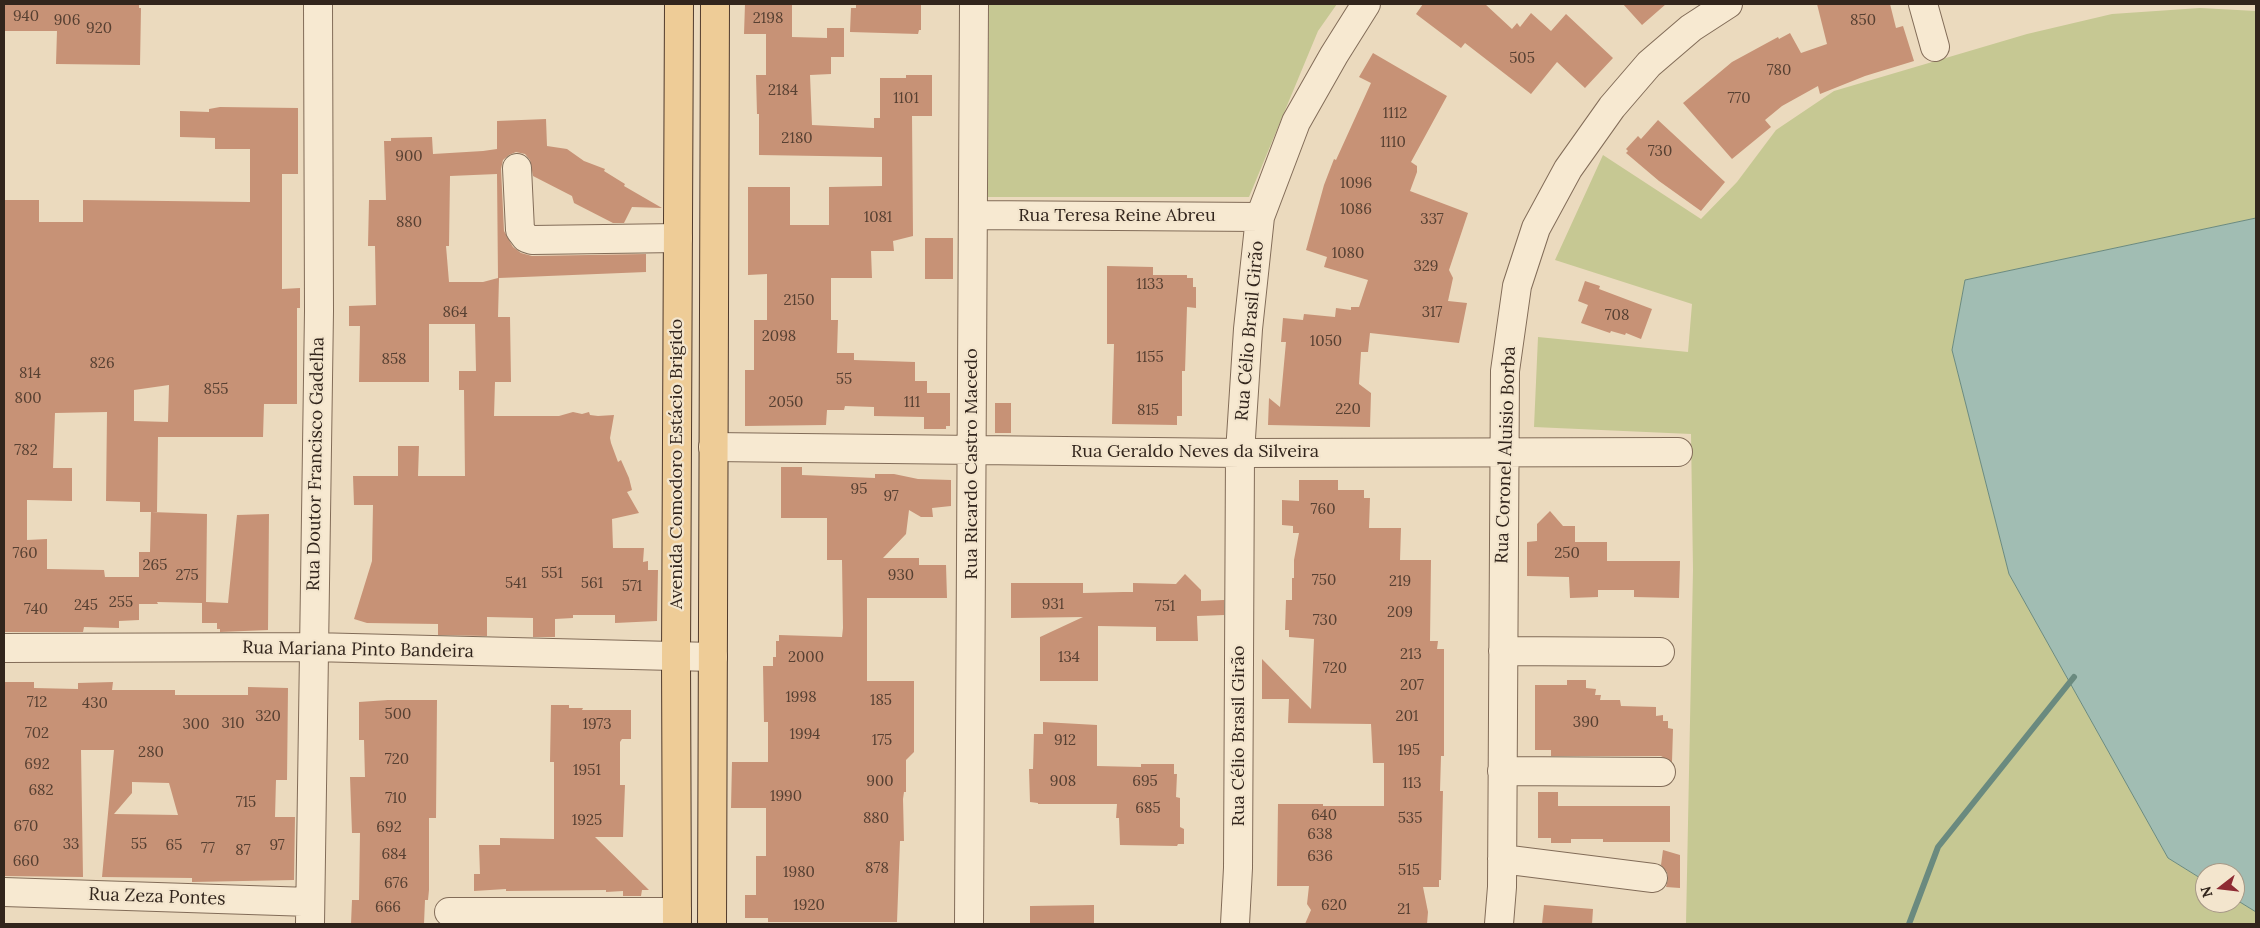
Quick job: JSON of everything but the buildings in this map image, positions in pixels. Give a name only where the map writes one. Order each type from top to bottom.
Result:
[{"type":"main road","name":"Avenida Comodoro Estácio Brigido","points":[[677,918],[676,657],[679,4]]},
{"type":"main road","name":"Avenida Comodoro Estácio Brigido","points":[[712,924],[715,4]]},
{"type":"street","name":"Rua Doutor Francisco Gadelha","points":[[310,913],[312,647],[319,311],[318,4]]},
{"type":"street","name":"Rua Ricardo Castro Macedo","points":[[969,924],[974,4]]},
{"type":"street","name":"Rua Célio Brasil Girão","points":[[1235,924],[1238,868],[1240,453],[1248,329],[1260,217],[1296,122],[1334,54],[1366,4]]},
{"type":"street","name":"Rua Coronel Aluisio Borba","points":[[1499,924],[1502,859],[1505,370],[1517,286],[1536,228],[1568,170],[1612,107],[1649,64],[1691,28],[1728,4]]},
{"type":"street","points":[[1922,4],[1935,47]]},
{"type":"street","points":[[517,168],[520,230],[526,238],[532,240],[678,238]]},
{"type":"street","name":"Rua Teresa Reine Abreu","points":[[973,215],[1260,217]]},
{"type":"street","name":"Rua Geraldo Neves da Silveira","points":[[713,447],[1240,453],[1504,454],[1678,452]]},
{"type":"street","name":"Rua Mariana Pinto Bandeira","points":[[4,648],[312,647],[713,657]]},
{"type":"street","points":[[1503,651],[1660,652]]},
{"type":"street","points":[[1502,771],[1661,772]]},
{"type":"street","points":[[1502,859],[1654,878]]},
{"type":"street","name":"Rua Zeza Pontes","points":[[4,892],[310,913]]},
{"type":"street","points":[[449,912],[677,918]]},
{"type":"green space","points":[[989,4],[1337,4],[1318,31],[1249,197],[988,197]]},
{"type":"green space","points":[[2200,8],[2256,11],[2256,218],[1965,280],[1952,350],[2009,574],[2168,858],[2195,875],[2195,913],[2245,913],[2245,905],[2256,912],[2256,924],[1686,924],[1693,570],[1691,434],[1534,427],[1538,337],[1688,352],[1692,304],[1555,260],[1603,155],[1701,219],[1737,182],[1776,130],[1834,91],[2027,34],[2112,14]]},
{"type":"water","points":[[2256,218],[2256,912],[2245,905],[2245,863],[2195,863],[2195,875],[2168,858],[2009,574],[1952,350],[1965,280]]},
{"type":"waterway","points":[[1909,924],[1938,847],[2074,677]]}]
